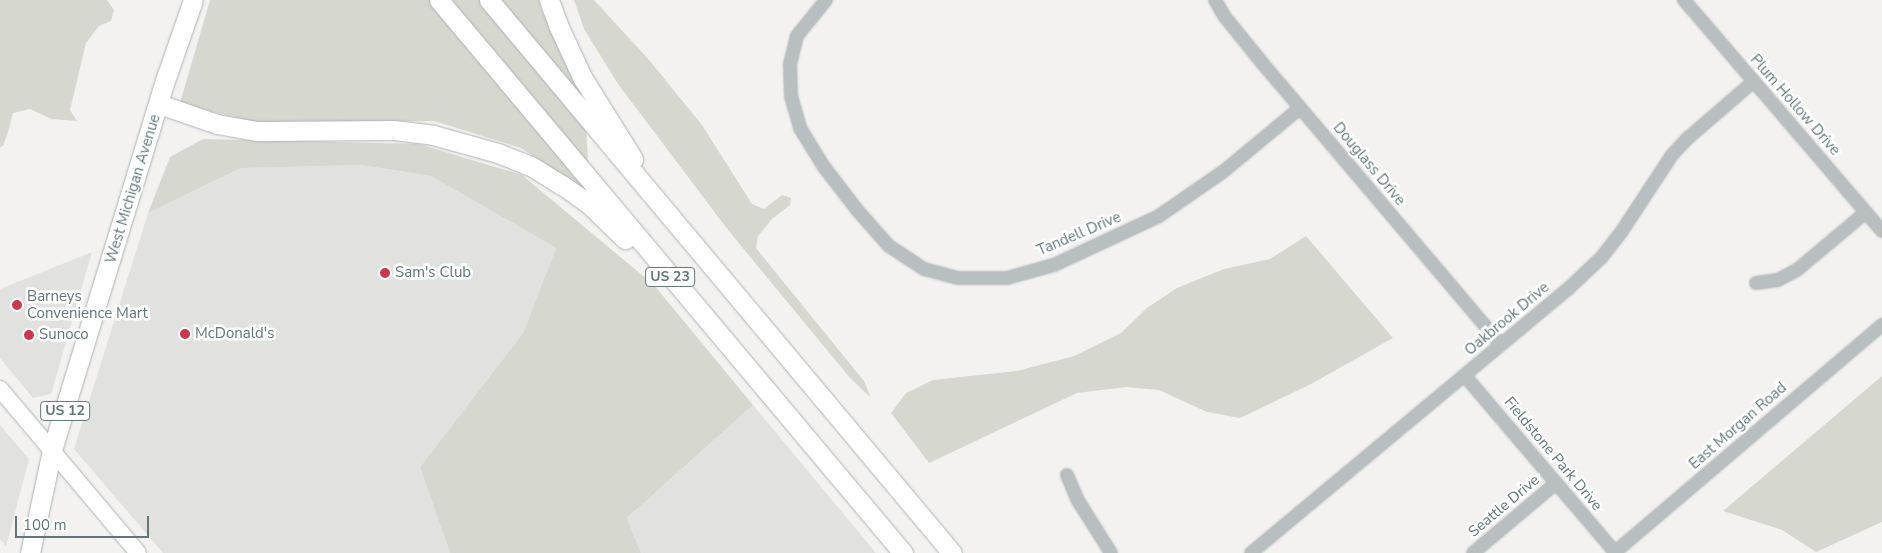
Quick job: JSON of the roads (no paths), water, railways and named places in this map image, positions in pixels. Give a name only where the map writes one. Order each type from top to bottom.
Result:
[{"type":"highway","name":"West Michigan Avenue","points":[[30,553],[52,450],[193,0]]},
{"type":"highway","name":"US 23","points":[[439,0],[902,553]]},
{"type":"highway","name":"US 23","points":[[489,0],[952,553]]},
{"type":"highway","points":[[549,0],[558,25],[582,77],[663,210]]},
{"type":"highway","points":[[159,104],[217,124],[258,131],[394,130],[434,135],[498,153],[531,166],[588,204],[704,317]]},
{"type":"main road","points":[[0,389],[138,553]]},
{"type":"street","name":"Tandell Drive","points":[[826,0],[798,36],[790,65],[791,96],[800,128],[824,167],[858,212],[889,246],[924,269],[958,278],[1007,278],[1054,265],[1159,216],[1224,171],[1300,108]]},
{"type":"street","name":"Douglass Drive","points":[[1215,0],[1225,17],[1300,108],[1501,346]]},
{"type":"street","name":"Plum Hollow Drive","points":[[1684,0],[1882,231]]},
{"type":"street","name":"Oakbrook Drive","points":[[1251,553],[1501,346],[1601,258],[1622,231],[1672,155],[1688,138],[1754,81]]},
{"type":"street","points":[[1756,283],[1778,280],[1797,270],[1866,212]]},
{"type":"street","name":"East Morgan Road","points":[[1615,553],[1882,325]]},
{"type":"street","name":"Fieldstone Park Drive","points":[[1465,376],[1615,553]]},
{"type":"street","points":[[1067,475],[1077,500],[1111,553]]},
{"type":"street","name":"Seattle Drive","points":[[1473,553],[1556,483]]},
{"type":"place","name":"Sam's Club","points":[[385,273]]},
{"type":"place","name":"Barneys Convenience Mart","points":[[17,305]]},
{"type":"place","name":"McDonald's","points":[[185,334]]},
{"type":"place","name":"Sunoco","points":[[29,335]]}]
